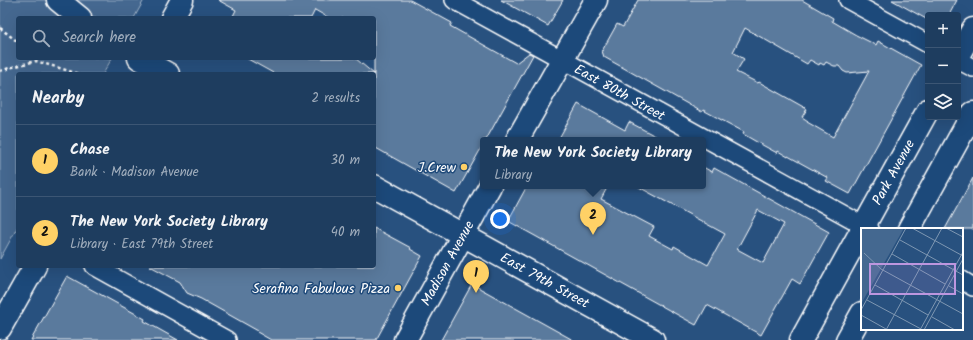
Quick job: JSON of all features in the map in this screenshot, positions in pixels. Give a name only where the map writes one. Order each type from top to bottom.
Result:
[{"type":"main road","points":[[58,0],[78,16]]},
{"type":"main road","points":[[173,16],[182,0]]},
{"type":"main road","points":[[519,137],[596,0]]},
{"type":"main road","points":[[961,51],[973,29]]},
{"type":"main road","points":[[144,63],[164,72]]},
{"type":"main road","points":[[910,228],[973,113]]},
{"type":"main road","name":"Park Avenue","points":[[867,227],[925,116]]},
{"type":"main road","name":"East 79th Street","points":[[376,187],[653,340]]},
{"type":"main road","name":"Madison Avenue","points":[[404,340],[488,189]]},
{"type":"main road","name":"Park Avenue","points":[[801,340],[861,237]]},
{"type":"main road","points":[[0,328],[33,268]]},
{"type":"main road","points":[[847,340],[861,315]]},
{"type":"street","name":"East 80th Street","points":[[454,0],[703,137]]},
{"type":"street","points":[[848,0],[925,42]]},
{"type":"street","points":[[961,62],[973,68]]},
{"type":"street","name":"East 80th Street","points":[[706,139],[867,227]]},
{"type":"street","points":[[98,268],[227,340]]},
{"type":"street","points":[[963,281],[973,286]]},
{"type":"path","points":[[0,28],[16,40]]},
{"type":"path","points":[[0,71],[36,61],[73,72]]},
{"type":"shaded area","points":[[0,0],[144,0],[135,16],[16,16],[16,60],[111,60],[104,72],[16,72],[16,230],[0,259]]},
{"type":"building","points":[[218,0],[410,0],[452,23],[450,26],[516,63],[529,53],[533,55],[488,137],[480,137],[480,150],[456,193],[376,148],[376,72],[374,72],[374,60],[376,60],[376,16],[326,16],[315,10],[312,16],[233,16],[236,10]]},
{"type":"building","points":[[501,0],[563,0],[548,26]]},
{"type":"building","points":[[638,0],[802,0],[833,18],[832,21],[856,35],[876,45],[878,41],[921,65],[850,194],[826,181],[828,178],[778,151],[777,153],[743,134],[744,132],[703,110],[702,112],[604,57],[602,51],[617,24],[623,27]],"holes":[[[745,28],[807,64],[810,60],[819,65],[820,63],[824,65],[826,62],[834,66],[839,66],[847,73],[869,71],[833,137],[807,122],[808,121],[802,117],[807,109],[759,82],[758,83],[736,72],[744,59],[733,52]]]},
{"type":"building","points":[[892,0],[957,0],[951,12],[925,12],[925,18]]},
{"type":"building","points":[[250,60],[357,60],[372,72],[271,72]]},
{"type":"building","points":[[578,104],[625,130],[629,122],[657,137],[560,137]]},
{"type":"building","points":[[714,168],[829,232],[800,284],[792,279],[761,335],[707,305],[696,325],[508,221],[525,189],[606,189],[601,199],[654,227],[649,236],[673,249],[674,246],[708,265],[725,234],[642,189],[706,189],[706,169],[712,172]],"holes":[[[758,210],[784,224],[763,263],[737,249]]]},
{"type":"building","points":[[973,178],[973,229],[946,228]]},
{"type":"building","points":[[376,229],[411,248],[410,249],[422,256],[376,340],[271,340],[201,299],[187,293],[180,282],[154,268],[376,268]]},
{"type":"building","points":[[67,276],[145,319],[144,321],[178,340],[31,340]]},
{"type":"building","points":[[472,284],[573,340],[441,340]]},
{"type":"place","name":"J.Crew","points":[[464,167]]},
{"type":"place","name":"The New York Society Library","points":[[593,235]]},
{"type":"place","name":"Serafina Fabulous Pizza","points":[[398,288]]},
{"type":"place","name":"Chase","points":[[476,293]]}]
